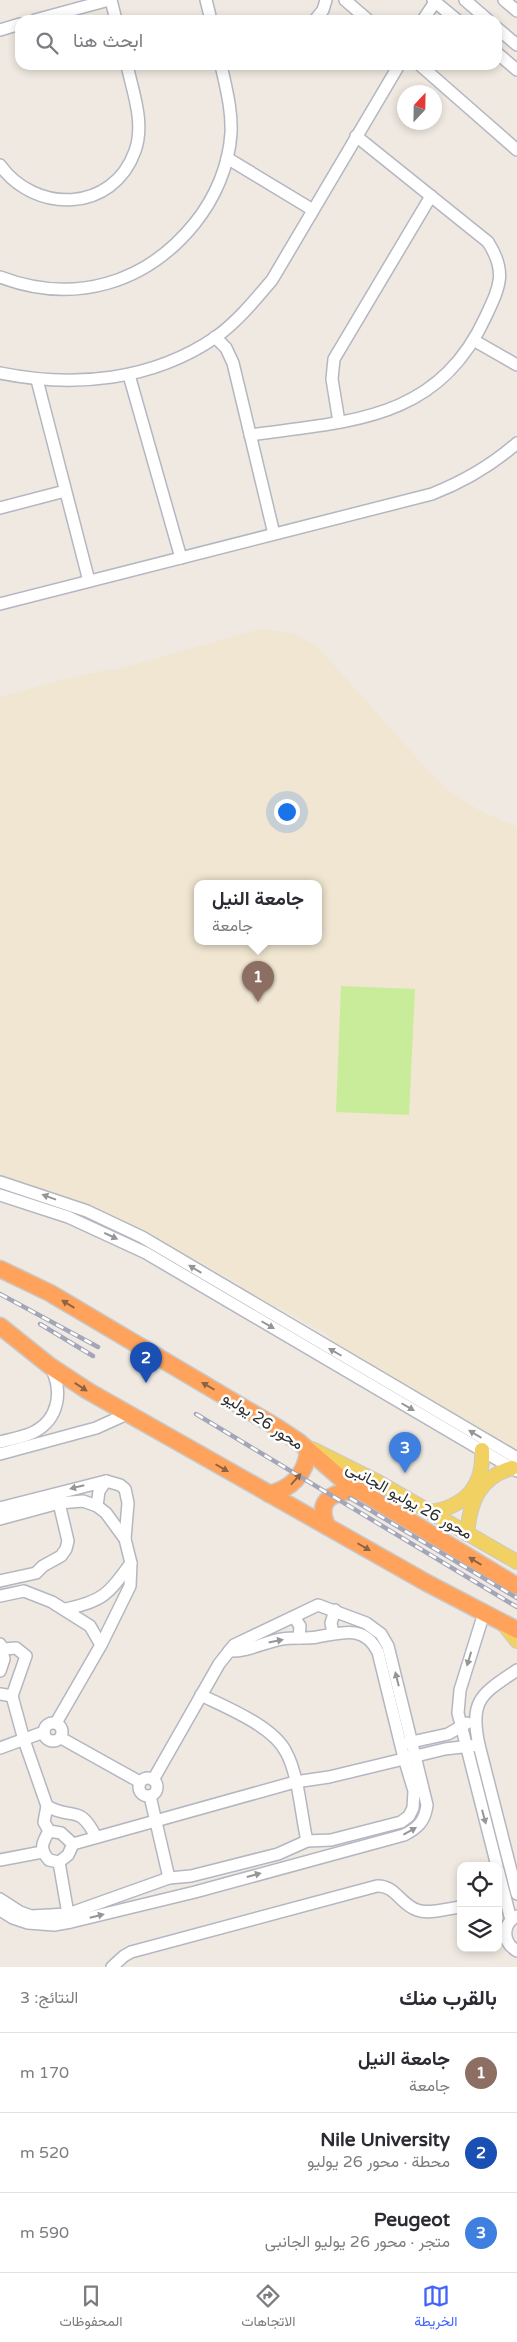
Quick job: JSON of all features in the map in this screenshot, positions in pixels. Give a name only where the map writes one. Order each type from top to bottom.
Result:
[{"type":"highway","name":"محور 26 يوليو","points":[[0,1269],[58,1298],[278,1428],[304,1447],[332,1473],[517,1586]]},
{"type":"highway","points":[[0,1326],[50,1366],[128,1414],[326,1526],[517,1630]]},
{"type":"highway","points":[[269,1494],[281,1490],[297,1479],[304,1469],[304,1447]]},
{"type":"highway","points":[[326,1526],[324,1507],[331,1496],[343,1491],[360,1491]]},
{"type":"main road","name":"محور 26 يوليو الجانبى","points":[[304,1447],[341,1462],[517,1562]]},
{"type":"main road","points":[[431,1512],[452,1507],[468,1495],[479,1479],[482,1450]]},
{"type":"main road","points":[[467,1534],[470,1509],[478,1493],[492,1476],[515,1466]]},
{"type":"main road","points":[[502,1622],[517,1641]]},
{"type":"street","points":[[54,15],[110,0],[114,15]]},
{"type":"street","points":[[206,0],[210,15]]},
{"type":"street","points":[[318,15],[323,10],[326,0]]},
{"type":"street","points":[[345,0],[362,15]]},
{"type":"street","points":[[465,0],[482,15]]},
{"type":"street","points":[[504,0],[517,11]]},
{"type":"street","points":[[425,15],[434,1],[449,15]]},
{"type":"street","points":[[0,30],[15,26]]},
{"type":"street","points":[[502,32],[517,45]]},
{"type":"street","points":[[502,57],[517,70]]},
{"type":"street","points":[[0,165],[8,176],[23,188],[40,197],[59,200],[87,196],[112,183],[125,169],[134,152],[139,133],[138,114],[128,70]]},
{"type":"street","points":[[0,277],[26,286],[52,289],[78,289],[103,285],[123,279],[152,264],[179,244],[204,212],[217,190],[227,158],[231,133],[230,107],[222,70]]},
{"type":"street","points":[[0,373],[36,380],[82,381],[129,375],[174,360],[215,337],[246,310],[272,280],[396,70]]},
{"type":"street","points":[[426,70],[517,150]]},
{"type":"street","points":[[250,435],[374,416],[404,404],[432,388],[456,366],[475,341],[500,287],[500,271],[496,256],[488,242],[356,136]]},
{"type":"street","points":[[227,158],[313,210]]},
{"type":"street","points":[[339,422],[332,379],[334,359],[431,196]]},
{"type":"street","points":[[215,337],[226,348],[233,363],[274,534]]},
{"type":"street","points":[[475,341],[517,365]]},
{"type":"street","points":[[129,375],[181,558]]},
{"type":"street","points":[[36,380],[89,581]]},
{"type":"street","points":[[0,604],[432,494],[463,482],[492,465],[517,443]]},
{"type":"street","points":[[0,508],[65,491]]},
{"type":"street","points":[[0,1182],[87,1211],[142,1237],[242,1304]]},
{"type":"street","points":[[0,1195],[68,1216],[112,1236],[242,1304],[515,1466]]},
{"type":"street","points":[[255,1311],[482,1450],[515,1466]]},
{"type":"street","points":[[0,1442],[30,1434],[41,1428],[48,1421],[57,1404],[58,1384],[50,1366]]},
{"type":"street","points":[[0,1454],[104,1425],[128,1414]]},
{"type":"street","points":[[41,1428],[46,1442]]},
{"type":"street","points":[[102,1510],[99,1491],[106,1481]]},
{"type":"street","points":[[0,1508],[106,1481],[120,1485],[125,1489],[128,1503],[125,1539],[131,1563],[130,1586],[101,1645],[56,1723]]},
{"type":"street","points":[[0,1519],[59,1503],[83,1500],[102,1510],[125,1539]]},
{"type":"street","points":[[0,1582],[36,1573],[43,1566],[61,1556],[66,1550],[68,1541],[59,1503]]},
{"type":"street","points":[[102,1510],[120,1511],[128,1503]]},
{"type":"street","points":[[66,1609],[95,1602],[105,1596],[131,1563]]},
{"type":"street","points":[[0,1596],[24,1591],[66,1609],[90,1626],[101,1645]]},
{"type":"street","points":[[0,1910],[13,1918],[28,1923],[54,1925],[195,1892],[404,1835],[416,1829],[422,1821],[427,1805],[388,1646],[381,1634],[374,1628],[318,1604],[294,1617],[249,1636],[234,1645],[219,1664],[153,1780]]},
{"type":"street","points":[[333,1633],[331,1623],[335,1610]]},
{"type":"street","points":[[484,1613],[458,1698],[458,1713],[496,1862]]},
{"type":"street","points":[[294,1617],[300,1626],[299,1638]]},
{"type":"street","points":[[0,1899],[20,1912],[31,1916],[68,1914],[149,1887],[169,1878],[191,1876],[288,1851],[307,1841],[331,1840],[402,1822],[409,1816],[415,1800],[378,1652],[374,1644],[361,1634],[350,1632],[282,1639],[243,1650],[229,1651]]},
{"type":"street","points":[[0,1644],[4,1659],[0,1672]]},
{"type":"street","points":[[0,1644],[4,1649],[16,1648],[26,1656],[12,1696],[24,1740],[48,1806],[44,1822],[49,1831]]},
{"type":"street","points":[[517,1670],[485,1692],[477,1708],[475,1720],[479,1745],[517,1894]]},
{"type":"street","points":[[0,1694],[12,1696]]},
{"type":"street","points":[[201,1695],[262,1728],[278,1741],[287,1753],[307,1841]]},
{"type":"street","points":[[400,1745],[448,1734],[460,1726],[475,1720]]},
{"type":"street","points":[[0,1748],[44,1732],[48,1724],[56,1723],[63,1729],[61,1738]]},
{"type":"street","points":[[44,1732],[48,1740],[53,1741],[61,1738],[140,1782]]},
{"type":"street","points":[[73,1844],[295,1782],[329,1777],[404,1758],[479,1745]]},
{"type":"street","points":[[144,1779],[153,1780],[157,1789],[150,1796],[144,1796],[138,1787],[140,1782],[144,1779]]},
{"type":"street","points":[[150,1796],[169,1878]]},
{"type":"street","points":[[48,1806],[59,1813],[67,1812],[81,1815],[88,1822],[96,1838]]},
{"type":"street","points":[[49,1831],[62,1833],[73,1844]]},
{"type":"street","points":[[49,1831],[42,1842],[42,1852],[49,1860],[59,1862],[68,1855],[73,1844]]},
{"type":"street","points":[[331,1840],[330,1846],[335,1854]]},
{"type":"street","points":[[288,1851],[292,1856],[292,1865]]},
{"type":"street","points":[[0,1860],[42,1852]]},
{"type":"street","points":[[59,1862],[68,1914]]},
{"type":"street","points":[[191,1876],[190,1886],[195,1892]]},
{"type":"street","points":[[112,1967],[131,1952],[377,1886],[389,1888],[416,1910],[423,1912],[457,1908]]},
{"type":"street","points":[[149,1887],[153,1896],[152,1902]]},
{"type":"street","points":[[503,1905],[514,1918],[506,1927],[506,1936],[515,1949],[517,1961]]},
{"type":"shaded area","points":[[257,630],[271,630],[294,634],[319,648],[430,773],[449,791],[482,812],[517,827],[517,1450],[332,1342],[328,1335],[277,1306],[276,1308],[238,1289],[240,1284],[194,1259],[190,1260],[168,1249],[164,1243],[100,1211],[58,1195],[0,1177],[0,697],[111,669],[112,671]]},
{"type":"green space","points":[[341,986],[415,989],[409,1115],[336,1112]]},
{"type":"railway","points":[[0,1294],[98,1347]]},
{"type":"railway","points":[[40,1324],[93,1356]]},
{"type":"railway","points":[[196,1414],[517,1607]]},
{"type":"railway","points":[[350,1498],[517,1598]]},
{"type":"place","name":"جامعة النيل","points":[[258,1002]]},
{"type":"place","name":"Nile University","points":[[146,1383]]},
{"type":"place","name":"Peugeot","points":[[405,1473]]}]
